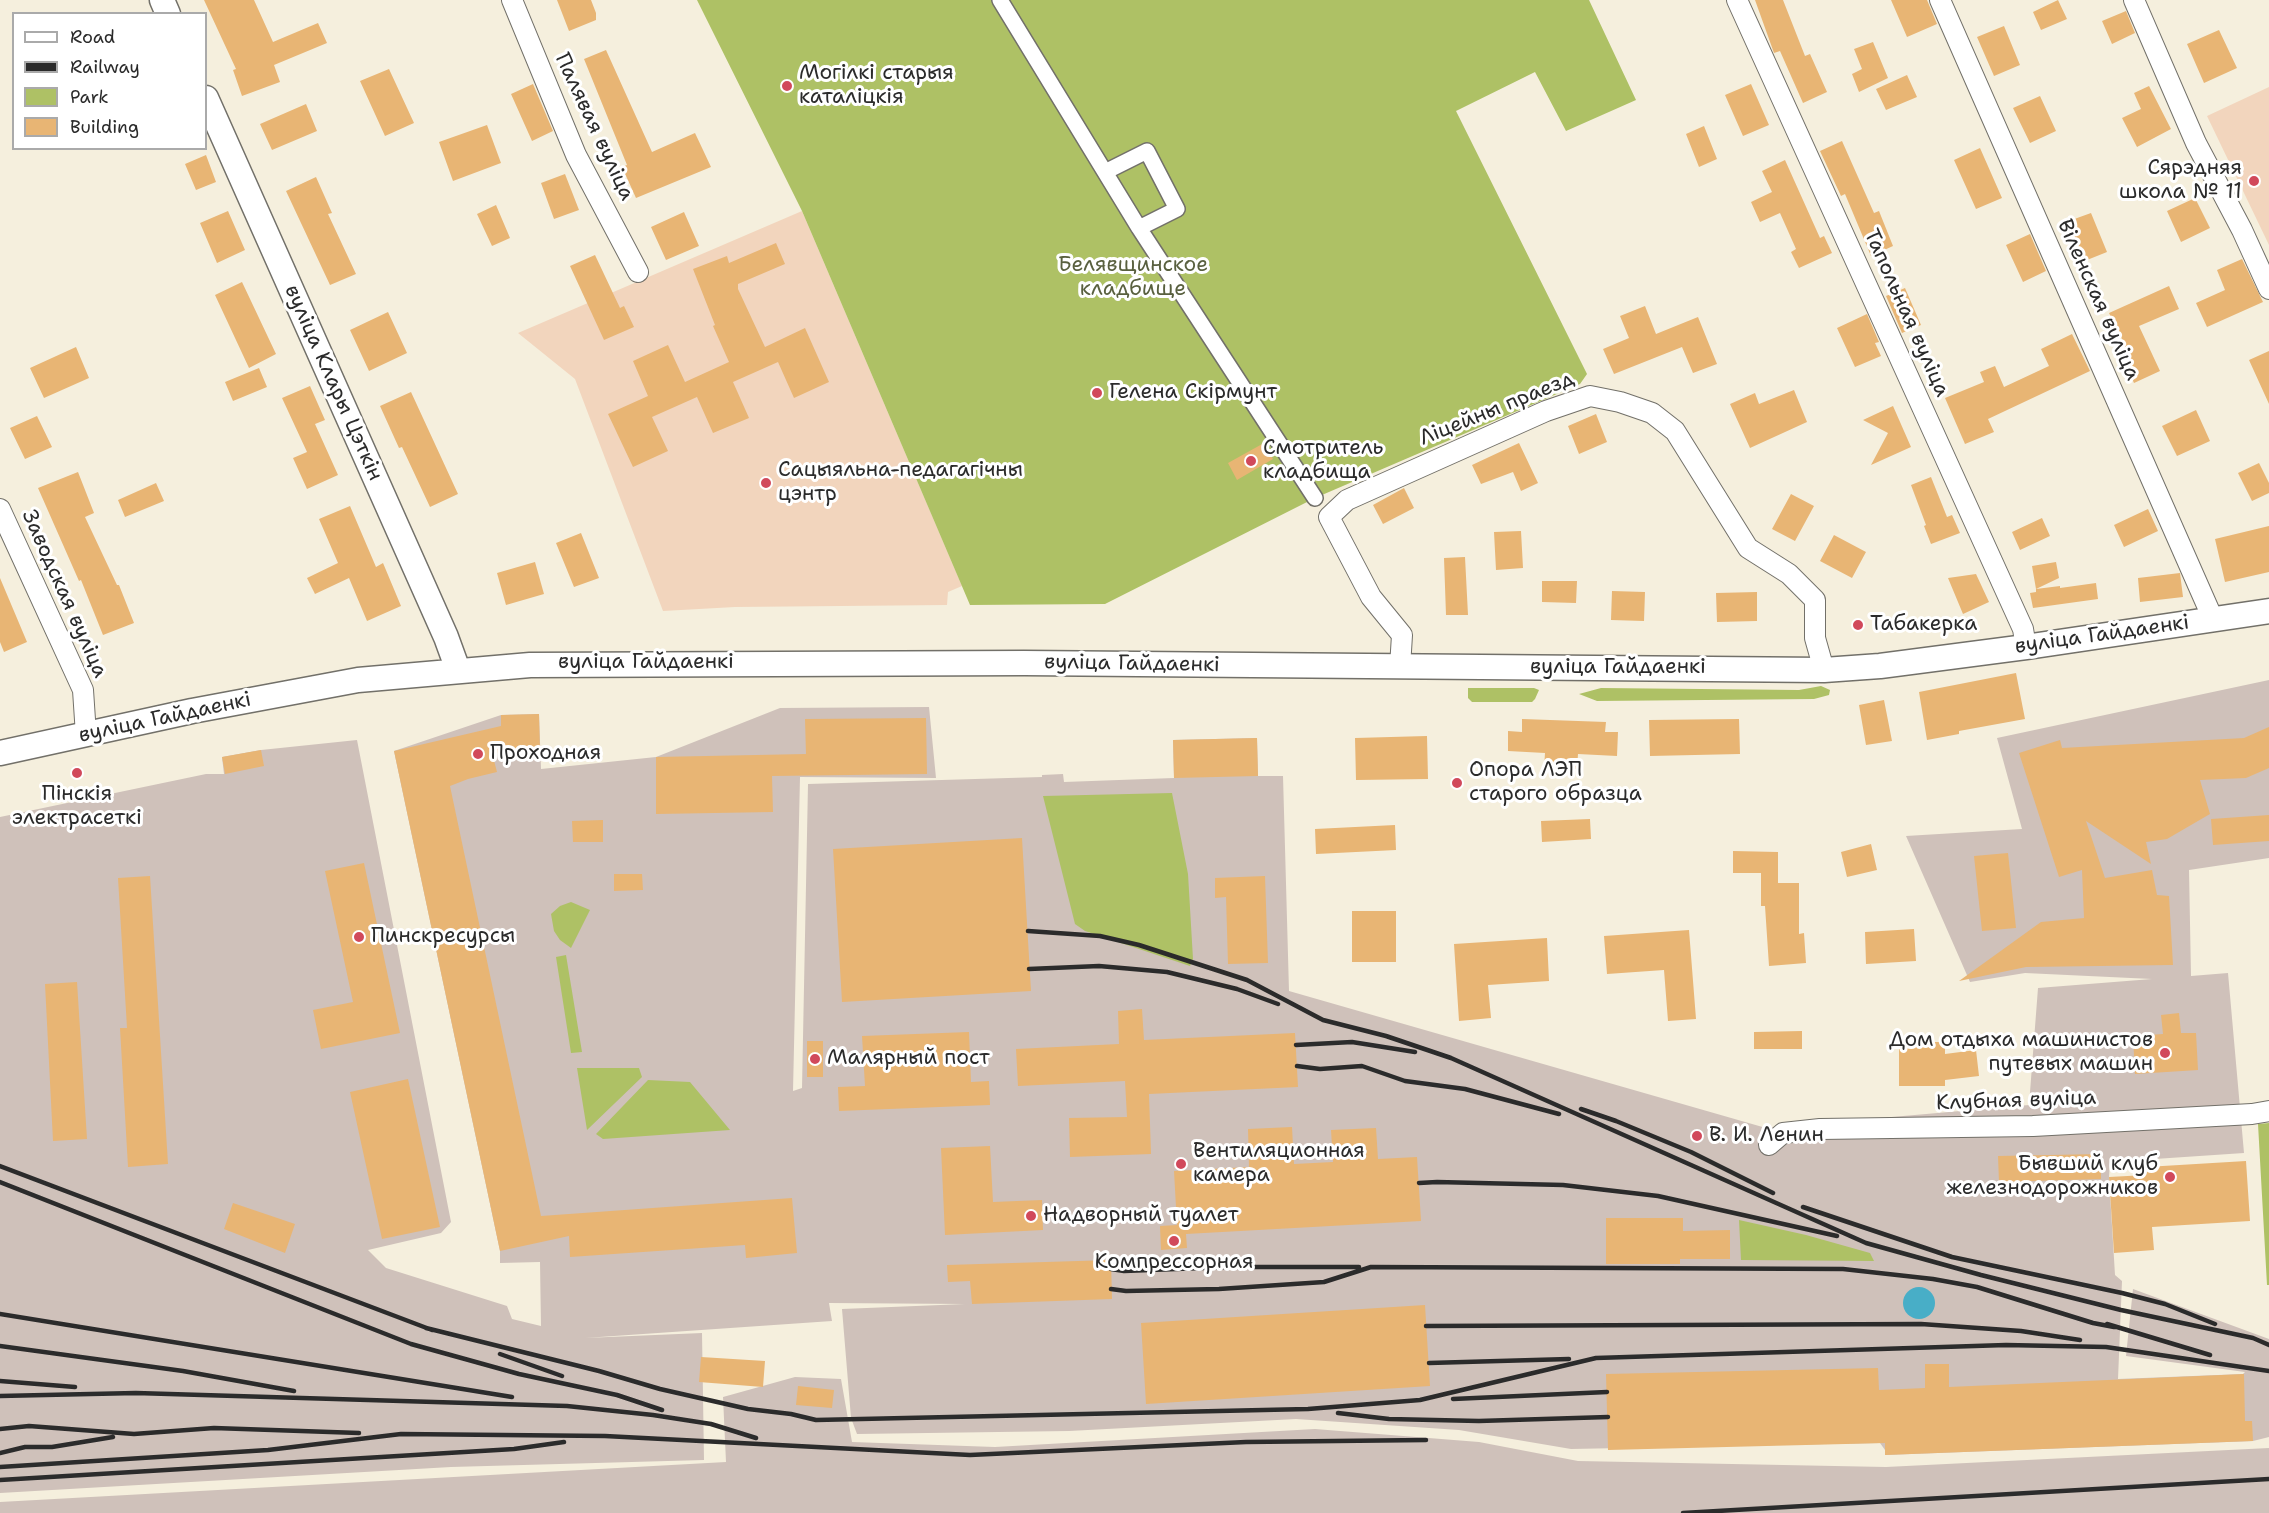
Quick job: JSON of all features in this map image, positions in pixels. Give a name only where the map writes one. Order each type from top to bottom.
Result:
[{"type":"street","name":"Палявая вуліца","points":[[512,0],[576,155],[638,272]]},
{"type":"street","points":[[1000,0],[1139,228],[1315,498]]},
{"type":"street","name":"Тапольная вуліца","points":[[1737,0],[2023,629],[2026,647]]},
{"type":"street","name":"Віленская вуліца","points":[[1940,0],[2213,619]]},
{"type":"street","points":[[2134,0],[2196,143],[2242,230],[2269,289]]},
{"type":"street","name":"вуліца Клары Цэткін","points":[[207,100],[447,637],[458,670]]},
{"type":"street","points":[[1105,172],[1147,151],[1177,209],[1139,228]]},
{"type":"street","name":"Ліцейны праезд","points":[[1400,667],[1402,635],[1371,597],[1329,517],[1347,500],[1546,411],[1590,396],[1620,402],[1652,413],[1675,431],[1748,548],[1789,574],[1815,600],[1815,638],[1824,670]]},
{"type":"street","name":"Заводская вуліца","points":[[0,509],[83,690],[86,735]]},
{"type":"street","name":"вуліца Гайдаенкі","points":[[0,753],[192,711],[358,680],[458,670],[587,663],[1024,663],[1824,670],[1880,666],[2026,647],[2269,611]]},
{"type":"street","name":"Клубная вуліца","points":[[1769,1145],[1783,1133],[1820,1129],[2033,1126],[2252,1114],[2269,1111]]},
{"type":"shaded area","name":"Сярэдняя школа № 11","points":[[2269,87],[2269,245],[2207,116]]},
{"type":"shaded area","name":"Сацыяльна-педагагічны цэнтр","points":[[802,211],[962,586],[948,592],[947,605],[735,607],[663,611],[575,379],[518,333]]},
{"type":"shaded area","points":[[2269,680],[2269,858],[2189,870],[2191,976],[2228,973],[2244,1153],[2110,1162],[2109,1177],[2115,1275],[2122,1281],[2118,1379],[2243,1374],[2245,1372],[2126,1356],[2133,1289],[2269,1339],[2269,1437],[2253,1441],[1885,1455],[1885,1450],[1880,1443],[1571,1449],[1459,1430],[1296,1419],[1069,1431],[857,1434],[851,1418],[842,1309],[965,1304],[829,1303],[832,1321],[585,1338],[702,1333],[704,1460],[451,1467],[0,1493],[0,817],[206,774],[224,774],[222,757],[261,750],[357,740],[451,1222],[441,1233],[368,1250],[386,1268],[507,1306],[512,1319],[541,1326],[540,1262],[500,1263],[500,1251],[394,751],[501,715],[539,714],[541,769],[656,757],[780,708],[929,707],[936,778],[800,777],[793,1091],[802,1088],[808,784],[1042,777],[1042,775],[1063,774],[1064,782],[1174,778],[1173,740],[1257,738],[1258,776],[1283,776],[1289,991],[1766,1128],[2029,1105],[2038,988],[2152,979],[2025,973],[1970,982],[1906,836],[2022,829],[1997,738]]},
{"type":"shaded area","points":[[795,1377],[841,1379],[852,1442],[995,1447],[1315,1429],[1479,1442],[1578,1461],[1886,1467],[2269,1448],[2269,1513],[0,1513],[0,1502],[726,1462],[723,1397]]},
{"type":"green space","name":"Белявщинское кладбище","points":[[697,0],[1589,0],[1636,100],[1566,131],[1535,72],[1456,111],[1587,374],[1580,384],[1315,498],[1105,604],[970,605],[802,211]]},
{"type":"green space","points":[[1821,686],[1830,690],[1829,695],[1814,699],[1597,701],[1579,694],[1601,688],[1799,690]]},
{"type":"green space","points":[[1468,688],[1534,688],[1539,690],[1532,702],[1472,702],[1468,698]]},
{"type":"green space","points":[[1172,793],[1188,874],[1193,959],[1190,966],[1085,931],[1075,924],[1043,796]]},
{"type":"green space","points":[[571,902],[590,910],[571,948],[560,940],[554,931],[551,914],[560,906]]},
{"type":"green space","points":[[566,955],[582,1052],[571,1053],[556,957]]},
{"type":"green space","points":[[577,1068],[639,1068],[642,1077],[587,1130]]},
{"type":"green space","points":[[648,1080],[690,1082],[730,1130],[603,1139],[596,1134]]},
{"type":"green space","points":[[2269,1123],[2269,1285],[2267,1285],[2258,1124]]},
{"type":"green space","points":[[1739,1220],[1806,1235],[1870,1253],[1874,1261],[1741,1260]]},
{"type":"water","points":[[1919,1287],[1930,1292],[1935,1303],[1930,1314],[1919,1319],[1908,1314],[1903,1303],[1908,1292]]},
{"type":"building","points":[[204,0],[254,0],[273,42],[318,23],[327,43],[274,65],[280,82],[242,96],[233,70],[236,69]]},
{"type":"building","points":[[557,0],[591,0],[596,20],[569,31]]},
{"type":"building","points":[[1755,0],[1783,0],[1805,56],[1810,54],[1827,92],[1803,103],[1780,51],[1774,53]]},
{"type":"building","points":[[1891,0],[1927,0],[1937,24],[1907,37]]},
{"type":"building","points":[[2058,0],[2067,19],[2041,30],[2033,12]]},
{"type":"building","points":[[2126,11],[2135,33],[2112,44],[2102,21]]},
{"type":"building","points":[[2004,26],[2020,65],[1994,76],[1977,37]]},
{"type":"building","points":[[2219,30],[2237,68],[2204,83],[2187,44]]},
{"type":"building","points":[[1873,42],[1888,78],[1859,92],[1852,74],[1862,69],[1854,49]]},
{"type":"building","points":[[606,50],[652,152],[695,133],[711,167],[636,198],[622,167],[627,165],[584,59]]},
{"type":"building","points":[[389,69],[414,123],[385,136],[360,81]]},
{"type":"building","points":[[1907,75],[1917,97],[1886,110],[1876,89]]},
{"type":"building","points":[[533,84],[553,131],[532,141],[511,94]]},
{"type":"building","points":[[1751,84],[1769,125],[1743,136],[1725,95]]},
{"type":"building","points":[[2149,86],[2171,129],[2137,147],[2122,118],[2141,109],[2134,93]]},
{"type":"building","points":[[2040,96],[2056,131],[2030,143],[2013,108]]},
{"type":"building","points":[[306,104],[317,131],[272,150],[260,124]]},
{"type":"building","points":[[487,125],[501,163],[453,181],[439,142]]},
{"type":"building","points":[[1704,126],[1717,159],[1699,167],[1686,134]]},
{"type":"building","points":[[1842,141],[1874,213],[1879,211],[1893,246],[1871,256],[1845,194],[1841,196],[1820,151]]},
{"type":"building","points":[[1980,148],[2002,198],[1976,209],[1954,160]]},
{"type":"building","points":[[206,155],[216,182],[196,190],[185,164]]},
{"type":"building","points":[[1785,160],[1820,238],[1824,236],[1832,253],[1799,268],[1791,252],[1796,249],[1780,213],[1760,222],[1751,202],[1772,192],[1762,171]]},
{"type":"building","points":[[565,174],[579,210],[554,219],[541,183]]},
{"type":"building","points":[[316,177],[332,213],[328,214],[356,274],[330,285],[286,191]]},
{"type":"building","points":[[2195,198],[2210,228],[2181,242],[2167,211]]},
{"type":"building","points":[[496,205],[510,238],[492,246],[477,214]]},
{"type":"building","points":[[228,211],[245,250],[217,263],[200,223]]},
{"type":"building","points":[[684,212],[699,246],[666,260],[651,227]]},
{"type":"building","points":[[2091,213],[2107,252],[2082,262],[2066,222]]},
{"type":"building","points":[[2030,234],[2046,271],[2023,282],[2006,245]]},
{"type":"building","name":"Сацыяльна-педагагічны цэнтр","points":[[776,243],[785,264],[738,284],[738,289],[765,347],[805,328],[829,382],[794,398],[778,362],[733,382],[749,418],[713,433],[697,397],[652,417],[668,451],[633,467],[608,414],[648,396],[633,361],[668,345],[685,382],[729,362],[713,326],[715,325],[693,269],[727,256],[729,263]]},
{"type":"building","points":[[595,255],[620,308],[624,306],[634,327],[604,340],[570,266]]},
{"type":"building","points":[[2242,259],[2263,302],[2207,327],[2196,303],[2225,290],[2217,270]]},
{"type":"building","points":[[242,282],[276,354],[249,368],[215,295]]},
{"type":"building","points":[[2169,286],[2179,309],[2139,326],[2160,371],[2134,383],[2117,346],[2124,343],[2109,313]]},
{"type":"building","points":[[1905,288],[1921,325],[1902,333],[1886,296]]},
{"type":"building","points":[[1645,306],[1656,334],[1698,317],[1717,364],[1693,373],[1682,347],[1614,374],[1603,349],[1629,338],[1620,316]]},
{"type":"building","points":[[388,312],[407,353],[369,371],[350,330]]},
{"type":"building","points":[[1867,314],[1879,342],[1875,343],[1881,356],[1855,367],[1837,328]]},
{"type":"building","points":[[2072,334],[2090,371],[1988,419],[1994,432],[1965,444],[1945,398],[1984,382],[1980,372],[1995,366],[2004,387],[2049,366],[2041,349]]},
{"type":"building","points":[[76,347],[89,378],[44,398],[30,368]]},
{"type":"building","points":[[2269,351],[2269,404],[2249,360]]},
{"type":"building","points":[[259,368],[267,387],[233,401],[225,382]]},
{"type":"building","points":[[310,386],[325,420],[315,424],[338,475],[307,489],[293,458],[307,452],[282,398]]},
{"type":"building","points":[[1794,390],[1807,422],[1750,448],[1730,404],[1755,393],[1759,404]]},
{"type":"building","points":[[411,392],[458,494],[430,507],[380,406]]},
{"type":"building","points":[[1893,406],[1911,447],[1871,465],[1888,433],[1863,420]]},
{"type":"building","points":[[2196,410],[2210,441],[2177,456],[2162,426]]},
{"type":"building","points":[[1596,414],[1607,442],[1579,454],[1568,426]]},
{"type":"building","points":[[37,416],[52,447],[25,459],[10,428]]},
{"type":"building","name":"Смотритель кладбища","points":[[1264,443],[1273,459],[1237,480],[1228,463]]},
{"type":"building","points":[[1519,443],[1538,483],[1521,491],[1513,472],[1481,484],[1472,465]]},
{"type":"building","points":[[2259,463],[2269,483],[2269,493],[2252,501],[2238,473]]},
{"type":"building","points":[[78,472],[94,513],[85,517],[119,585],[134,623],[103,635],[81,580],[79,581],[38,488]]},
{"type":"building","points":[[1931,477],[1947,517],[1952,515],[1960,533],[1931,544],[1911,485]]},
{"type":"building","points":[[156,483],[164,501],[125,517],[118,500]]},
{"type":"building","points":[[1404,488],[1414,508],[1383,524],[1373,505]]},
{"type":"building","points":[[1791,494],[1814,506],[1795,541],[1772,529]]},
{"type":"building","points":[[350,506],[376,567],[383,563],[401,606],[367,621],[349,578],[315,594],[307,578],[338,563],[319,519]]},
{"type":"building","points":[[2148,509],[2158,531],[2124,547],[2114,525]]},
{"type":"building","points":[[2042,518],[2050,536],[2020,550],[2012,532]]},
{"type":"building","points":[[2269,526],[2269,572],[2225,582],[2215,539]]},
{"type":"building","points":[[1521,531],[1523,568],[1496,570],[1494,532]]},
{"type":"building","points":[[581,533],[599,578],[574,587],[556,543]]},
{"type":"building","points":[[1834,535],[1866,552],[1852,578],[1820,561]]},
{"type":"building","points":[[1465,557],[1468,615],[1446,615],[1444,558]]},
{"type":"building","points":[[535,562],[544,594],[506,605],[497,573]]},
{"type":"building","points":[[2056,562],[2059,578],[2036,589],[2032,566]]},
{"type":"building","points":[[2180,573],[2183,597],[2140,602],[2138,578]]},
{"type":"building","points":[[1976,574],[1989,602],[1963,614],[1948,578]]},
{"type":"building","points":[[0,578],[27,642],[4,652],[0,642]]},
{"type":"building","points":[[1542,581],[1577,581],[1576,603],[1542,602]]},
{"type":"building","points":[[2096,583],[2098,599],[2033,608],[2030,593],[2036,592],[2036,589]]},
{"type":"building","points":[[1612,591],[1645,592],[1644,621],[1611,620]]},
{"type":"building","points":[[1757,592],[1757,621],[1717,622],[1716,593]]},
{"type":"building","points":[[2016,673],[2025,719],[1959,731],[1959,734],[1927,740],[1919,692]]},
{"type":"building","points":[[1884,700],[1892,741],[1866,745],[1859,705]]},
{"type":"building","points":[[539,714],[540,751],[492,753],[497,772],[450,786],[541,1216],[792,1198],[797,1253],[746,1258],[745,1245],[570,1257],[569,1236],[500,1251],[394,751],[501,726],[501,715]]},
{"type":"building","points":[[926,718],[927,774],[772,776],[773,812],[656,814],[656,757],[806,754],[805,719]]},
{"type":"building","points":[[1522,719],[1606,722],[1605,732],[1618,732],[1617,756],[1578,754],[1577,769],[1544,768],[1545,753],[1508,751],[1508,731],[1522,732]]},
{"type":"building","points":[[1739,719],[1740,754],[1650,756],[1649,720]]},
{"type":"building","points":[[2269,727],[2269,768],[2246,778],[2200,780],[2210,814],[2167,839],[2146,842],[2151,864],[2086,821],[2105,878],[2152,870],[2157,895],[2169,896],[2173,965],[2026,967],[1959,981],[2041,922],[2084,918],[2082,870],[2059,877],[2019,753],[2060,740],[2062,748],[2244,738]]},
{"type":"building","points":[[1427,736],[1428,779],[1356,780],[1355,738]]},
{"type":"building","points":[[1257,738],[1258,776],[1174,778],[1173,740]]},
{"type":"building","points":[[261,750],[264,766],[225,774],[222,757]]},
{"type":"building","points":[[2269,815],[2269,841],[2213,845],[2211,819]]},
{"type":"building","points":[[1590,819],[1591,839],[1542,842],[1541,821]]},
{"type":"building","points":[[603,820],[603,842],[573,842],[572,821]]},
{"type":"building","points":[[1395,825],[1396,850],[1316,854],[1315,829]]},
{"type":"building","points":[[1022,838],[1031,991],[842,1002],[833,849]]},
{"type":"building","points":[[1871,844],[1877,870],[1847,877],[1841,852]]},
{"type":"building","points":[[1733,851],[1778,852],[1778,883],[1799,883],[1799,934],[1804,933],[1806,963],[1769,966],[1765,906],[1761,906],[1761,873],[1733,873]]},
{"type":"building","points":[[2008,853],[2016,928],[1982,931],[1974,856]]},
{"type":"building","name":"Пинскресурсы","points":[[364,863],[400,1033],[321,1049],[313,1010],[353,1002],[325,871]]},
{"type":"building","points":[[614,874],[642,874],[643,890],[614,891]]},
{"type":"building","points":[[150,876],[168,1164],[128,1167],[120,1028],[127,1028],[118,878]]},
{"type":"building","points":[[1265,876],[1268,963],[1228,964],[1226,897],[1215,898],[1215,878]]},
{"type":"building","points":[[1352,911],[1396,911],[1396,962],[1352,962]]},
{"type":"building","points":[[1914,929],[1916,961],[1866,964],[1865,932]]},
{"type":"building","points":[[1689,930],[1696,1019],[1668,1021],[1664,970],[1607,974],[1604,936]]},
{"type":"building","points":[[1547,938],[1549,981],[1488,985],[1491,1018],[1459,1021],[1454,944]]},
{"type":"building","points":[[77,982],[87,1139],[53,1141],[45,984]]},
{"type":"building","points":[[1142,1009],[1144,1040],[1295,1033],[1298,1087],[1149,1094],[1151,1154],[1070,1157],[1069,1118],[1127,1117],[1125,1081],[1018,1086],[1016,1049],[1119,1044],[1118,1011]]},
{"type":"building","name":"Дом отдыха машинистов путевых машин","points":[[2179,1013],[2181,1033],[2196,1033],[2198,1070],[2135,1074],[2133,1036],[2163,1034],[2161,1015]]},
{"type":"building","points":[[1802,1031],[1802,1049],[1754,1049],[1754,1032]]},
{"type":"building","points":[[969,1032],[971,1082],[989,1081],[990,1105],[839,1111],[838,1087],[865,1086],[862,1036]]},
{"type":"building","name":"Малярный пост","points":[[807,1041],[823,1041],[823,1077],[807,1077]]},
{"type":"building","points":[[1899,1042],[1945,1042],[1945,1054],[1976,1050],[1979,1076],[1945,1080],[1945,1086],[1899,1086]]},
{"type":"building","points":[[408,1079],[440,1227],[382,1239],[350,1092]]},
{"type":"building","points":[[1292,1127],[1294,1164],[1333,1162],[1331,1130],[1376,1128],[1378,1159],[1417,1157],[1421,1221],[1186,1234],[1187,1248],[1161,1250],[1160,1226],[1177,1225],[1174,1171],[1249,1167],[1248,1129]]},
{"type":"building","points":[[990,1146],[993,1202],[1042,1200],[1043,1230],[945,1235],[941,1148]]},
{"type":"building","points":[[2101,1154],[2101,1179],[1999,1182],[1998,1156]]},
{"type":"building","points":[[2246,1161],[2250,1221],[2152,1227],[2154,1250],[2114,1253],[2109,1177],[2146,1175],[2146,1167]]},
{"type":"building","points":[[233,1203],[295,1224],[285,1253],[224,1229]]},
{"type":"building","points":[[1606,1218],[1683,1218],[1683,1231],[1730,1230],[1730,1259],[1680,1259],[1680,1264],[1606,1264]]},
{"type":"building","points":[[1111,1260],[1112,1299],[972,1304],[970,1281],[948,1282],[947,1265]]},
{"type":"building","points":[[1425,1305],[1430,1386],[1146,1404],[1141,1323]]},
{"type":"building","points":[[701,1357],[765,1361],[763,1387],[699,1382]]},
{"type":"building","points":[[1925,1364],[1949,1364],[1949,1387],[2244,1374],[2245,1421],[2252,1421],[2253,1441],[1885,1455],[1885,1443],[1608,1450],[1606,1374],[1878,1368],[1879,1390],[1925,1388]]},
{"type":"building","points":[[798,1386],[834,1390],[832,1408],[796,1405]]},
{"type":"railway","points":[[1028,931],[1100,936],[1139,945],[1247,980],[1323,1020],[1386,1036],[1451,1058],[1866,1243],[2121,1310],[2253,1338],[2269,1345]]},
{"type":"railway","points":[[1029,969],[1099,966],[1167,972],[1237,989],[1278,1004]]},
{"type":"railway","points":[[1296,1045],[1352,1042],[1415,1052]]},
{"type":"railway","points":[[1297,1066],[1320,1069],[1362,1066],[1405,1081],[1465,1089],[1559,1114]]},
{"type":"railway","points":[[1581,1109],[1691,1152],[1773,1193]]},
{"type":"railway","points":[[0,1166],[432,1330]]},
{"type":"railway","points":[[0,1182],[411,1344],[519,1374],[617,1395],[662,1410]]},
{"type":"railway","points":[[1419,1183],[1563,1185],[1658,1196],[1837,1236]]},
{"type":"railway","points":[[1803,1207],[1952,1257],[2122,1293],[2165,1304],[2215,1324]]},
{"type":"railway","points":[[1111,1269],[1124,1271],[1228,1267],[1359,1267]]},
{"type":"railway","points":[[1111,1289],[1126,1291],[1219,1289],[1324,1282],[1371,1267],[1843,1269],[1933,1279],[1977,1287],[2093,1323],[2114,1327]]},
{"type":"railway","points":[[0,1314],[512,1397]]},
{"type":"railway","points":[[1426,1326],[1921,1324],[2021,1331],[2080,1340]]},
{"type":"railway","points":[[2107,1324],[2210,1355]]},
{"type":"railway","points":[[426,1328],[599,1371],[660,1389],[748,1409],[791,1414],[816,1420],[1308,1409],[1420,1400],[1596,1358],[2006,1345],[2106,1347],[2269,1371]]},
{"type":"railway","points":[[0,1346],[183,1371],[294,1391]]},
{"type":"railway","points":[[500,1354],[562,1376]]},
{"type":"railway","points":[[1429,1363],[1569,1359]]},
{"type":"railway","points":[[0,1381],[75,1387]]},
{"type":"railway","points":[[1453,1399],[1607,1392]]},
{"type":"railway","points":[[0,1396],[136,1393],[567,1406],[711,1424],[756,1438]]},
{"type":"railway","points":[[1338,1413],[1389,1419],[1479,1421],[1608,1417]]},
{"type":"railway","points":[[0,1429],[29,1426],[134,1434],[214,1428],[359,1433]]},
{"type":"railway","points":[[0,1467],[268,1450],[401,1434],[605,1436],[970,1455],[1246,1442],[1426,1440]]},
{"type":"railway","points":[[0,1453],[25,1447],[52,1447],[113,1437]]},
{"type":"railway","points":[[0,1480],[514,1449],[564,1442]]},
{"type":"railway","points":[[1683,1513],[2269,1479]]},
{"type":"place","name":"Могілкі старыя каталіцкія","points":[[787,86]]},
{"type":"place","name":"Сярэдняя школа № 11","points":[[2254,181]]},
{"type":"place","name":"Гелена Скірмунт","points":[[1097,393]]},
{"type":"place","name":"Смотритель кладбища","points":[[1251,461]]},
{"type":"place","name":"Сацыяльна-педагагічны цэнтр","points":[[766,483]]},
{"type":"place","name":"Табакерка","points":[[1858,625]]},
{"type":"place","name":"Проходная","points":[[478,754]]},
{"type":"place","name":"Пінскія электрасеткі","points":[[77,773]]},
{"type":"place","name":"Опора ЛЭП старого образца","points":[[1457,783]]},
{"type":"place","name":"Пинскресурсы","points":[[359,937]]},
{"type":"place","name":"Дом отдыха машинистов путевых машин","points":[[2165,1053]]},
{"type":"place","name":"Малярный пост","points":[[815,1059]]},
{"type":"place","name":"В. И. Ленин","points":[[1697,1136]]},
{"type":"place","name":"Вентиляционная камера","points":[[1181,1164]]},
{"type":"place","name":"Бывший клуб железнодорожников","points":[[2170,1177]]},
{"type":"place","name":"Надворный туалет","points":[[1031,1216]]},
{"type":"place","name":"Компрессорная","points":[[1174,1241]]}]
